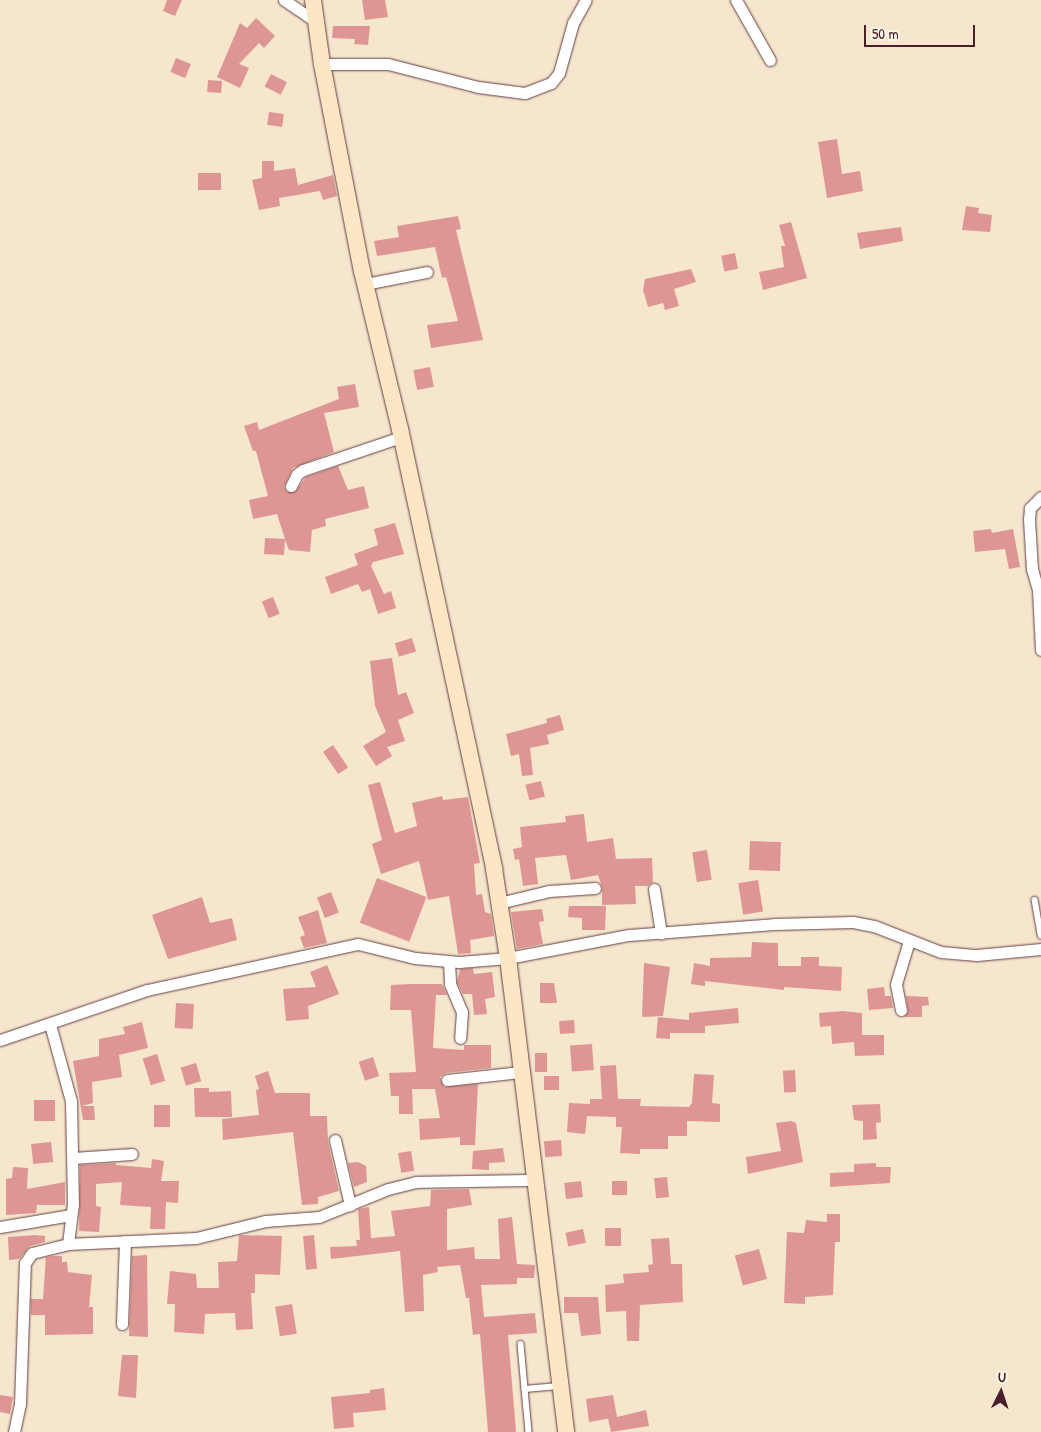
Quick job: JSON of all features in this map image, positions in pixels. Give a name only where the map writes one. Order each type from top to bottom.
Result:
[{"type":"main road","points":[[313,0],[314,21],[365,284],[402,437],[499,903],[508,958],[558,1386],[566,1432]]},
{"type":"street","points":[[284,0],[314,21]]},
{"type":"street","points":[[322,64],[388,64],[478,87],[525,93],[551,83],[559,73],[572,23],[586,0]]},
{"type":"street","points":[[736,0],[770,60]]},
{"type":"street","points":[[365,284],[427,272]]},
{"type":"street","points":[[291,486],[297,474],[303,470],[402,437]]},
{"type":"street","points":[[1041,497],[1030,508],[1028,519],[1031,562],[1038,590],[1041,650]]},
{"type":"street","points":[[499,903],[549,891],[595,888]]},
{"type":"street","points":[[654,889],[661,933]]},
{"type":"street","points":[[0,1040],[51,1027],[147,990],[332,947],[365,944],[415,958],[449,971],[586,940],[774,924],[853,922],[874,926],[906,947],[941,952],[977,955],[1041,949]]},
{"type":"street","points":[[901,1010],[896,984],[906,947]]},
{"type":"street","points":[[449,971],[462,1012],[460,1038]]},
{"type":"street","points":[[51,1027],[57,1042],[71,1101],[74,1158],[68,1244]]},
{"type":"street","points":[[447,1080],[521,1072]]},
{"type":"street","points":[[335,1140],[350,1205]]},
{"type":"street","points":[[74,1158],[132,1154]]},
{"type":"street","points":[[14,1432],[20,1404],[25,1264],[32,1253],[68,1244],[196,1238],[265,1221],[319,1217],[408,1183],[535,1180]]},
{"type":"street","points":[[0,1227],[71,1215]]},
{"type":"street","points":[[122,1324],[125,1241]]},
{"type":"lane","points":[[1035,900],[1041,935]]},
{"type":"lane","points":[[521,1344],[529,1432]]},
{"type":"lane","points":[[525,1389],[558,1386]]},
{"type":"building","points":[[167,0],[182,0],[175,16],[163,11]]},
{"type":"building","points":[[362,0],[385,0],[388,17],[365,20]]},
{"type":"building","points":[[256,18],[275,36],[264,48],[259,43],[239,64],[249,68],[240,88],[217,77],[240,23],[247,28]]},
{"type":"building","points":[[333,26],[370,26],[368,45],[354,44],[355,39],[332,38]]},
{"type":"building","points":[[176,58],[191,64],[185,78],[170,72]]},
{"type":"building","points":[[271,74],[287,82],[281,95],[265,86]]},
{"type":"building","points":[[208,80],[222,81],[221,93],[207,92]]},
{"type":"building","points":[[269,112],[284,114],[282,127],[267,125]]},
{"type":"building","points":[[837,139],[842,174],[860,171],[863,191],[827,198],[818,142]]},
{"type":"building","points":[[262,161],[274,161],[274,171],[295,168],[298,185],[333,175],[337,196],[323,200],[320,191],[279,198],[280,206],[259,210],[252,180],[262,178]]},
{"type":"building","points":[[198,173],[221,173],[221,190],[198,190]]},
{"type":"building","points":[[966,206],[979,208],[978,213],[992,215],[990,232],[962,230]]},
{"type":"building","points":[[458,216],[461,229],[456,230],[483,340],[431,348],[427,325],[458,321],[446,277],[442,278],[435,247],[377,256],[374,241],[399,237],[397,226]]},
{"type":"building","points":[[791,222],[807,278],[763,290],[759,272],[784,267],[781,246],[785,246],[779,225]]},
{"type":"building","points":[[901,227],[903,241],[860,249],[857,233]]},
{"type":"building","points":[[735,253],[738,269],[724,271],[721,256]]},
{"type":"building","points":[[691,269],[696,282],[674,289],[679,306],[665,310],[663,303],[648,307],[643,290],[645,279]]},
{"type":"building","points":[[430,367],[434,387],[417,390],[413,370]]},
{"type":"building","points":[[355,384],[359,407],[324,413],[334,452],[293,468],[284,487],[287,492],[295,492],[306,477],[338,466],[348,490],[364,486],[369,508],[325,519],[326,526],[312,530],[310,552],[289,550],[285,540],[284,555],[264,554],[265,538],[285,539],[277,514],[253,519],[249,500],[268,496],[256,451],[253,451],[244,426],[257,422],[259,430],[339,399],[337,387]]},
{"type":"building","points":[[395,523],[404,554],[373,562],[371,566],[384,594],[391,591],[396,608],[378,614],[370,589],[362,592],[358,584],[331,594],[325,577],[358,565],[354,554],[378,545],[374,529]]},
{"type":"building","points":[[991,529],[992,533],[1013,529],[1020,567],[1009,569],[1005,549],[975,552],[973,531]]},
{"type":"building","points":[[273,597],[280,614],[269,618],[262,601]]},
{"type":"building","points":[[412,638],[416,651],[399,657],[395,643]]},
{"type":"building","points":[[392,658],[398,695],[406,692],[414,713],[398,720],[405,741],[387,747],[392,756],[376,766],[363,746],[386,732],[375,706],[370,661]]},
{"type":"building","points":[[560,715],[564,730],[547,735],[549,744],[530,748],[533,775],[522,776],[519,754],[511,756],[506,734],[547,723],[546,719]]},
{"type":"building","points":[[333,745],[348,767],[338,774],[323,752]]},
{"type":"building","points":[[541,781],[545,797],[529,800],[525,785]]},
{"type":"building","points":[[380,782],[395,833],[417,826],[412,803],[442,796],[443,800],[468,797],[480,863],[474,864],[476,895],[482,894],[485,912],[491,914],[494,936],[470,940],[471,953],[458,954],[449,896],[428,900],[419,861],[381,874],[372,844],[382,840],[368,785]]},
{"type":"building","points":[[584,814],[587,842],[613,838],[616,859],[652,858],[653,882],[647,886],[635,886],[636,904],[602,905],[602,887],[598,875],[571,880],[566,855],[535,858],[538,884],[523,886],[519,859],[515,860],[513,849],[522,847],[520,827],[566,822],[565,816]]},
{"type":"building","points":[[750,841],[781,842],[780,871],[749,870]]},
{"type":"building","points":[[707,850],[712,880],[697,882],[692,852]]},
{"type":"building","points":[[377,878],[426,897],[409,942],[360,923]]},
{"type":"building","points":[[758,880],[763,912],[743,915],[738,883]]},
{"type":"building","points":[[331,892],[339,913],[325,918],[317,897]]},
{"type":"building","points":[[202,897],[210,923],[232,918],[237,940],[168,959],[152,915]]},
{"type":"building","points":[[569,906],[606,906],[605,930],[582,930],[582,918],[568,917]]},
{"type":"building","points":[[542,909],[544,921],[539,922],[543,944],[517,949],[511,912]]},
{"type":"building","points":[[318,910],[327,943],[304,948],[300,937],[305,935],[298,917]]},
{"type":"building","points":[[752,942],[778,943],[778,966],[801,966],[801,957],[819,957],[819,966],[842,967],[841,991],[784,987],[784,990],[705,981],[705,986],[691,984],[694,963],[710,966],[710,958],[751,957]]},
{"type":"building","points":[[644,963],[670,967],[663,1016],[642,1017]]},
{"type":"building","points":[[327,965],[339,994],[308,1006],[309,1019],[286,1021],[283,989],[316,987],[310,972]]},
{"type":"building","points":[[473,968],[474,974],[492,972],[495,997],[485,999],[487,1014],[474,1015],[472,994],[463,994],[457,982],[460,969]]},
{"type":"building","points":[[540,983],[554,983],[557,1003],[540,1003]]},
{"type":"building","points":[[442,984],[447,995],[436,995],[433,1048],[464,1050],[464,1045],[491,1045],[491,1068],[446,1073],[440,1077],[444,1087],[478,1084],[475,1145],[460,1145],[460,1137],[420,1140],[419,1119],[440,1118],[435,1089],[412,1089],[413,1114],[399,1114],[399,1096],[391,1096],[389,1073],[416,1072],[411,1010],[390,1010],[391,985]]},
{"type":"building","points":[[884,987],[885,996],[891,996],[893,1008],[869,1010],[867,989]]},
{"type":"building","points":[[906,996],[928,997],[929,1005],[922,1006],[922,1017],[904,1017],[908,1012]]},
{"type":"building","points":[[176,1003],[194,1004],[193,1029],[175,1028]]},
{"type":"building","points":[[738,1008],[739,1023],[705,1026],[705,1033],[670,1033],[670,1039],[656,1038],[658,1017],[689,1020],[689,1013]]},
{"type":"building","points":[[843,1011],[862,1013],[862,1035],[884,1035],[884,1055],[855,1056],[854,1042],[832,1044],[831,1026],[820,1027],[819,1013]]},
{"type":"building","points":[[574,1020],[575,1033],[560,1034],[559,1021]]},
{"type":"building","points":[[142,1022],[148,1048],[119,1055],[122,1077],[92,1082],[93,1103],[82,1106],[94,1106],[95,1120],[83,1120],[73,1061],[99,1056],[99,1039],[125,1034],[123,1027]]},
{"type":"building","points":[[592,1044],[594,1070],[572,1071],[570,1046]]},
{"type":"building","points":[[535,1053],[547,1053],[547,1072],[535,1072]]},
{"type":"building","points":[[157,1054],[165,1081],[151,1085],[143,1058]]},
{"type":"building","points":[[373,1057],[379,1076],[365,1081],[359,1062]]},
{"type":"building","points":[[196,1063],[201,1081],[186,1086],[181,1067]]},
{"type":"building","points":[[616,1065],[618,1099],[641,1099],[640,1106],[689,1107],[692,1103],[694,1074],[714,1075],[712,1103],[720,1104],[720,1122],[687,1121],[687,1136],[668,1136],[668,1149],[640,1149],[640,1154],[620,1153],[622,1127],[616,1127],[616,1117],[587,1116],[585,1134],[567,1132],[569,1103],[590,1104],[590,1099],[602,1099],[600,1066]]},
{"type":"building","points":[[795,1070],[796,1092],[784,1093],[783,1071]]},
{"type":"building","points":[[268,1071],[275,1093],[310,1093],[310,1116],[327,1116],[328,1142],[339,1191],[318,1197],[318,1204],[302,1205],[293,1132],[223,1140],[222,1119],[259,1115],[256,1090],[259,1089],[255,1076]]},
{"type":"building","points":[[544,1076],[559,1076],[559,1090],[544,1090]]},
{"type":"building","points":[[194,1088],[209,1088],[209,1092],[231,1091],[232,1117],[195,1117]]},
{"type":"building","points":[[34,1100],[55,1100],[55,1121],[34,1121]]},
{"type":"building","points":[[880,1104],[881,1122],[876,1123],[877,1139],[863,1140],[863,1121],[854,1120],[852,1105]]},
{"type":"building","points":[[154,1105],[170,1105],[170,1127],[154,1127]]},
{"type":"building","points":[[791,1121],[796,1123],[803,1162],[748,1174],[746,1157],[781,1151],[776,1123]]},
{"type":"building","points":[[561,1140],[562,1156],[545,1157],[544,1141]]},
{"type":"building","points":[[51,1142],[53,1162],[33,1164],[31,1144]]},
{"type":"building","points":[[503,1148],[505,1162],[489,1163],[489,1170],[472,1169],[473,1151]]},
{"type":"building","points":[[411,1151],[414,1171],[401,1173],[398,1153]]},
{"type":"building","points":[[152,1159],[164,1161],[161,1181],[179,1181],[178,1203],[166,1202],[165,1229],[150,1229],[151,1207],[120,1205],[122,1182],[96,1184],[96,1206],[101,1207],[99,1232],[79,1231],[80,1165],[116,1163],[116,1165],[151,1168]]},
{"type":"building","points":[[358,1162],[366,1166],[367,1182],[354,1187],[348,1163]]},
{"type":"building","points":[[876,1163],[876,1167],[891,1167],[890,1183],[830,1187],[830,1173],[854,1172],[854,1164]]},
{"type":"building","points":[[13,1167],[28,1168],[27,1189],[65,1182],[65,1205],[37,1205],[36,1213],[6,1215],[6,1179],[12,1178]]},
{"type":"building","points":[[667,1177],[669,1197],[656,1198],[654,1178]]},
{"type":"building","points":[[581,1181],[583,1197],[566,1199],[564,1183]]},
{"type":"building","points":[[612,1181],[627,1181],[627,1195],[612,1195]]},
{"type":"building","points":[[469,1189],[472,1205],[447,1209],[447,1250],[474,1247],[475,1259],[500,1259],[498,1219],[512,1217],[517,1264],[535,1265],[534,1278],[517,1278],[517,1284],[481,1285],[484,1317],[535,1313],[537,1333],[508,1335],[516,1432],[488,1432],[480,1334],[473,1335],[469,1298],[466,1298],[460,1265],[437,1267],[438,1272],[423,1275],[424,1311],[405,1312],[400,1251],[331,1259],[330,1247],[357,1246],[356,1240],[360,1240],[358,1209],[369,1207],[371,1238],[395,1236],[391,1211],[430,1206],[431,1190]]},
{"type":"building","points":[[827,1214],[840,1214],[840,1242],[835,1242],[833,1295],[805,1297],[805,1304],[784,1303],[787,1232],[804,1233],[806,1220],[827,1222]]},
{"type":"building","points":[[605,1228],[621,1228],[621,1246],[605,1246]]},
{"type":"building","points":[[583,1229],[586,1243],[568,1246],[565,1233]]},
{"type":"building","points":[[239,1235],[282,1236],[280,1275],[255,1274],[255,1293],[251,1293],[253,1329],[236,1330],[235,1313],[205,1314],[204,1334],[174,1332],[175,1304],[167,1304],[170,1271],[196,1274],[197,1288],[219,1288],[218,1262],[237,1261]]},
{"type":"building","points":[[314,1235],[317,1269],[306,1270],[303,1236]]},
{"type":"building","points":[[45,1236],[45,1242],[30,1246],[19,1259],[9,1260],[8,1237]]},
{"type":"building","points":[[669,1238],[671,1264],[682,1264],[683,1302],[640,1305],[639,1341],[627,1341],[626,1311],[606,1312],[605,1285],[624,1283],[623,1274],[649,1272],[648,1265],[653,1264],[651,1239]]},
{"type":"building","points":[[759,1249],[767,1279],[743,1285],[735,1255]]},
{"type":"building","points":[[147,1255],[148,1337],[129,1336],[132,1256]]},
{"type":"building","points":[[62,1256],[62,1262],[67,1262],[68,1272],[92,1275],[89,1307],[93,1307],[93,1334],[45,1335],[45,1315],[31,1315],[31,1299],[43,1299],[46,1257]]},
{"type":"building","points":[[564,1297],[598,1297],[601,1334],[581,1336],[578,1313],[564,1313]]},
{"type":"building","points":[[292,1304],[297,1334],[280,1336],[275,1307]]},
{"type":"building","points":[[122,1355],[138,1355],[136,1398],[118,1396]]},
{"type":"building","points":[[384,1388],[386,1410],[353,1413],[354,1427],[334,1429],[331,1397],[370,1393],[370,1390]]},
{"type":"building","points":[[0,1395],[13,1397],[10,1414],[0,1412]]},
{"type":"building","points":[[613,1395],[617,1417],[646,1410],[649,1426],[611,1432],[608,1419],[612,1418],[589,1422],[586,1399]]}]
